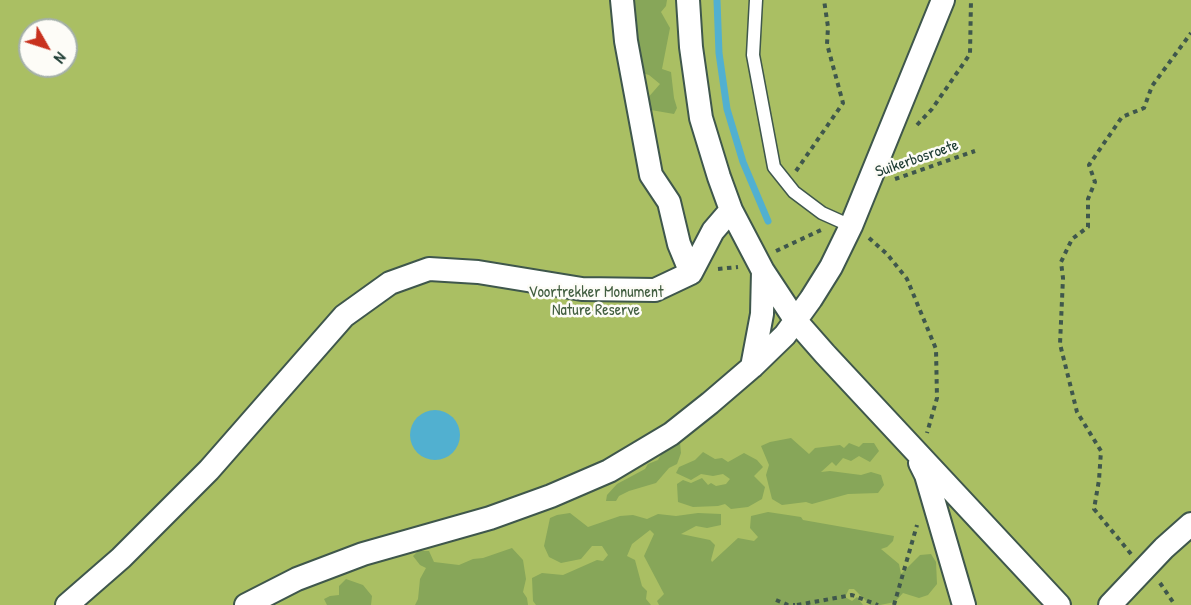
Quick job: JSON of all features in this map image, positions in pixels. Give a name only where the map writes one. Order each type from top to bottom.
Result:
[{"type":"street","points":[[622,0],[626,41],[651,175],[669,202],[679,244],[691,273]]},
{"type":"street","points":[[688,0],[691,47],[701,117],[719,177],[731,210],[765,263],[796,321],[916,439],[1059,605]]},
{"type":"street","points":[[246,605],[297,579],[363,554],[490,518],[551,496],[609,471],[671,434],[752,367],[796,321],[812,300],[831,267],[943,0]]},
{"type":"street","points":[[67,605],[121,558],[209,470],[344,316],[390,283],[429,269],[478,272],[582,290],[656,290],[691,273],[713,231],[731,210]]},
{"type":"street","points":[[752,367],[762,314],[765,263]]},
{"type":"street","points":[[916,439],[919,460],[926,475],[964,605]]},
{"type":"street","points":[[1110,605],[1164,548],[1191,524]]},
{"type":"lane","points":[[756,0],[753,55],[774,167],[794,192],[822,213],[850,226]]},
{"type":"path","points":[[788,184],[843,103],[827,44],[828,27],[824,0]]},
{"type":"path","points":[[913,135],[917,125],[932,109],[970,54],[971,0]]},
{"type":"path","points":[[1137,561],[1094,509],[1101,451],[1077,412],[1060,344],[1063,278],[1061,262],[1072,239],[1088,227],[1088,199],[1095,182],[1089,165],[1122,117],[1144,108],[1152,86],[1191,33]]},
{"type":"path","name":"Suikerbosroete","points":[[897,172],[892,180],[975,151]]},
{"type":"path","points":[[765,263],[850,226],[887,254],[907,279],[936,349],[938,398],[916,439]]},
{"type":"path","points":[[894,605],[920,515]]},
{"type":"path","points":[[1155,579],[1175,605]]},
{"type":"path","points":[[776,600],[788,605],[796,605],[852,595],[878,605]]},
{"type":"green space","name":"Voortrekker Monument Nature Reserve","points":[[0,0],[1191,0],[1191,605],[0,605]]},
{"type":"green space","points":[[633,0],[667,0],[661,12],[670,28],[662,69],[671,72],[677,108],[674,114],[651,110],[646,104],[646,100],[660,84],[649,75],[638,72]]},
{"type":"green space","points":[[791,438],[809,454],[815,448],[840,445],[844,448],[849,443],[859,447],[863,443],[874,443],[879,451],[870,462],[859,456],[851,461],[843,458],[836,466],[832,462],[821,472],[861,475],[871,472],[881,475],[884,485],[878,493],[848,494],[812,504],[806,502],[782,505],[772,499],[766,475],[769,465],[761,446]]},
{"type":"green space","points":[[668,442],[680,442],[681,453],[677,464],[669,468],[656,483],[629,491],[619,496],[616,501],[606,501],[607,495],[617,484],[658,460]]},
{"type":"green space","points":[[703,452],[715,459],[722,458],[728,462],[744,453],[757,460],[763,467],[754,476],[765,487],[762,499],[748,507],[731,509],[725,504],[693,507],[678,502],[677,484],[683,480],[691,483],[702,478],[708,485],[711,483],[716,486],[726,484],[730,479],[723,474],[713,476],[701,474],[691,480],[676,473],[679,467],[695,460]]},
{"type":"green space","points":[[768,512],[894,536],[893,541],[887,547],[881,549],[899,564],[901,574],[920,555],[931,554],[936,562],[937,584],[928,595],[919,598],[903,593],[895,602],[880,605],[870,605],[854,589],[849,589],[845,597],[852,601],[857,597],[863,605],[659,605],[657,601],[664,594],[644,556],[654,534],[650,530],[632,544],[627,556],[635,560],[642,586],[647,591],[646,599],[651,605],[536,605],[533,601],[532,578],[542,573],[563,575],[597,560],[603,561],[608,555],[602,546],[592,546],[581,559],[561,563],[549,557],[544,546],[550,518],[557,515],[570,513],[588,527],[620,516],[633,515],[647,519],[658,514],[676,516],[698,513],[721,514],[721,525],[707,528],[696,526],[681,534],[710,540],[715,545],[712,562],[738,538],[754,541],[758,537],[750,528],[751,516]]},
{"type":"green space","points":[[512,548],[523,560],[526,579],[523,592],[528,605],[415,605],[418,599],[420,579],[426,568],[420,565],[413,556],[418,551],[429,551],[434,562],[459,565]]},
{"type":"green space","points":[[346,579],[363,585],[372,596],[371,605],[327,605],[324,599],[339,595],[339,586]]},
{"type":"water","points":[[430,410],[440,410],[453,417],[460,430],[460,440],[453,453],[440,460],[430,460],[421,456],[414,449],[410,440],[410,430],[414,421],[421,414]]},
{"type":"waterway","points":[[717,0],[719,53],[727,109],[743,162],[768,221]]}]
